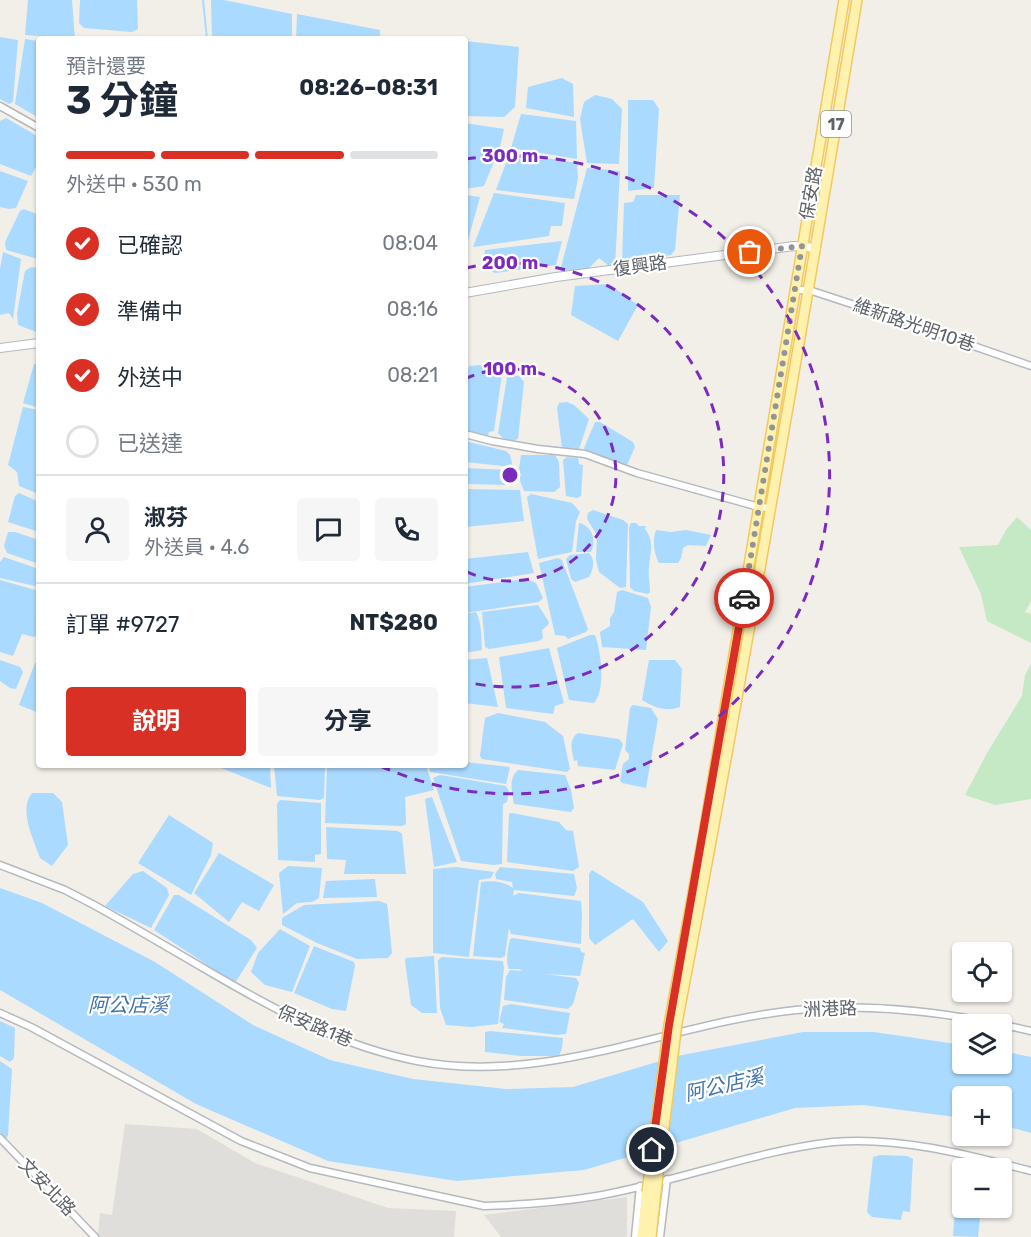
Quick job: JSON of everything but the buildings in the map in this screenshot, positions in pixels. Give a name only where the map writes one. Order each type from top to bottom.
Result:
[{"type":"main road","name":"保安路","points":[[673,1024],[844,0]]},
{"type":"main road","name":"保安路","points":[[673,1024],[713,835],[809,290],[857,0]]},
{"type":"main road","name":"17","points":[[642,1237],[673,1024]]},
{"type":"main road","name":"17","points":[[648,1190],[651,1237]]},
{"type":"street","points":[[0,106],[36,126]]},
{"type":"street","name":"復興路","points":[[468,292],[556,277],[802,246],[816,248]]},
{"type":"street","name":"維新路光明10巷","points":[[796,290],[809,290],[1031,366]]},
{"type":"street","points":[[0,348],[36,343]]},
{"type":"street","points":[[468,435],[538,450],[585,454],[637,473],[759,507],[770,508]]},
{"type":"street","name":"保安路1巷","points":[[0,865],[65,890],[277,1011],[320,1031],[368,1049],[419,1061],[486,1067],[534,1065],[563,1060],[659,1037]]},
{"type":"street","name":"洲港路","points":[[659,1037],[795,1010],[856,1007],[915,1010],[988,1021],[1031,1031]]},
{"type":"street","points":[[0,1013],[31,1027],[241,1141],[310,1168],[484,1206],[512,1206],[648,1190],[667,1179],[834,1142],[915,1145],[961,1153],[1031,1171]]},
{"type":"street","name":"文安北路","points":[[0,1138],[95,1237]]},
{"type":"street","points":[[660,1237],[667,1179]]},
{"type":"street","points":[[635,1237],[648,1190]]},
{"type":"shaded area","points":[[125,1124],[197,1129],[255,1163],[388,1208],[456,1211],[454,1237],[100,1237],[98,1235],[100,1213],[112,1215]]},
{"type":"shaded area","points":[[627,1197],[627,1237],[501,1237],[484,1215]]},
{"type":"green space","points":[[1017,517],[1031,530],[1031,601],[1025,612],[1031,614],[1031,643],[987,621],[981,594],[959,547],[998,545],[1006,530]]},
{"type":"green space","points":[[1031,664],[1031,799],[995,805],[965,795],[987,753],[1022,696],[1025,675]]},
{"type":"water","points":[[28,0],[72,0],[75,36],[25,35]]},
{"type":"water","points":[[80,0],[137,0],[138,29],[132,32],[84,28],[79,23]]},
{"type":"water","points":[[211,0],[224,0],[292,14],[292,36],[212,36]]},
{"type":"water","points":[[297,14],[380,30],[380,36],[296,36]]},
{"type":"water","points":[[0,37],[18,40],[13,102],[9,104],[0,99]]},
{"type":"water","points":[[25,39],[36,41],[36,116],[15,104]]},
{"type":"water","points":[[468,41],[519,47],[515,107],[504,117],[468,116]]},
{"type":"water","points":[[562,78],[573,84],[574,117],[526,108],[528,87]]},
{"type":"water","points":[[595,95],[612,99],[622,109],[619,164],[587,163],[580,119],[584,102]]},
{"type":"water","points":[[628,100],[653,100],[659,109],[654,188],[628,191]]},
{"type":"water","points":[[521,114],[576,121],[577,159],[511,148]]},
{"type":"water","points":[[6,118],[36,135],[36,167],[31,176],[0,164],[0,121]]},
{"type":"water","points":[[468,123],[504,129],[500,147],[484,186],[468,189]]},
{"type":"water","points":[[510,152],[577,163],[578,178],[574,199],[496,190]]},
{"type":"water","points":[[587,168],[620,171],[615,267],[609,266],[599,258],[588,269],[560,271]]},
{"type":"water","points":[[0,171],[28,181],[16,208],[0,207]]},
{"type":"water","points":[[494,193],[565,203],[562,226],[551,226],[549,236],[473,247]]},
{"type":"water","points":[[468,195],[480,197],[468,240]]},
{"type":"water","points":[[636,195],[680,195],[675,250],[671,255],[622,263],[624,203],[633,202]]},
{"type":"water","points":[[24,209],[36,214],[36,258],[6,250],[5,242],[20,211]]},
{"type":"water","points":[[562,241],[556,265],[495,273],[483,267],[485,250]]},
{"type":"water","points":[[3,252],[21,259],[13,319],[9,313],[0,315],[0,269]]},
{"type":"water","points":[[31,267],[36,268],[36,332],[18,325],[17,313],[25,271]]},
{"type":"water","points":[[609,284],[638,305],[618,341],[571,315],[575,286]]},
{"type":"water","points":[[34,364],[36,364],[36,407],[23,403]]},
{"type":"water","points":[[481,365],[502,374],[494,431],[489,432],[488,436],[468,431],[469,366]]},
{"type":"water","points":[[509,375],[519,376],[524,382],[518,439],[512,441],[505,440],[498,433]]},
{"type":"water","points":[[567,402],[574,405],[589,419],[579,449],[562,448],[557,408],[559,403]]},
{"type":"water","points":[[23,407],[36,409],[36,493],[19,486],[17,472],[8,465]]},
{"type":"water","points":[[595,422],[600,422],[633,442],[635,447],[626,467],[586,453],[584,448]]},
{"type":"water","points":[[468,442],[506,451],[510,455],[513,467],[468,462]]},
{"type":"water","points":[[521,455],[555,455],[559,462],[560,487],[554,492],[524,491],[516,470],[519,469]]},
{"type":"water","points":[[567,457],[578,458],[579,464],[583,465],[581,496],[577,498],[566,496],[563,460]]},
{"type":"water","points":[[468,468],[510,470],[513,476],[512,485],[468,484]]},
{"type":"water","points":[[468,489],[520,490],[524,521],[468,527]]},
{"type":"water","points":[[19,493],[36,501],[36,531],[8,522],[15,496]]},
{"type":"water","points":[[531,494],[572,503],[580,512],[576,521],[572,552],[538,559],[527,497]]},
{"type":"water","points":[[593,510],[623,520],[628,524],[626,587],[620,588],[599,572],[596,560],[597,535],[587,519],[588,513]]},
{"type":"water","points":[[579,523],[587,527],[592,534],[591,552],[576,552]]},
{"type":"water","points":[[631,523],[646,526],[645,529],[650,538],[650,592],[648,594],[634,591],[630,587],[629,527]]},
{"type":"water","points":[[656,530],[671,532],[686,530],[711,535],[706,546],[688,545],[683,548],[678,563],[659,563],[654,547]]},
{"type":"water","points":[[8,532],[36,539],[36,563],[7,553],[4,546]]},
{"type":"water","points":[[528,552],[534,573],[468,584],[468,559]]},
{"type":"water","points":[[589,553],[593,568],[589,577],[575,582],[571,579],[566,559],[570,555]]},
{"type":"water","points":[[4,557],[36,568],[36,586],[0,578],[0,562]]},
{"type":"water","points":[[558,558],[562,560],[588,629],[568,639],[565,636],[555,635],[539,563]]},
{"type":"water","points":[[526,579],[536,583],[543,598],[539,602],[468,613],[468,587]]},
{"type":"water","points":[[0,580],[36,590],[36,636],[22,634],[13,656],[0,652]]},
{"type":"water","points":[[622,590],[648,598],[651,607],[646,650],[602,647],[600,632],[610,626],[617,592]]},
{"type":"water","points":[[538,605],[549,622],[542,630],[543,638],[539,641],[489,649],[485,647],[482,612]]},
{"type":"water","points":[[476,612],[478,616],[482,650],[468,652],[468,613]]},
{"type":"water","points":[[595,635],[599,650],[601,680],[598,697],[594,703],[569,700],[557,648]]},
{"type":"water","points":[[549,648],[564,703],[555,706],[553,714],[506,708],[499,657]]},
{"type":"water","points":[[487,658],[498,707],[468,703],[468,660]]},
{"type":"water","points":[[0,660],[20,667],[23,672],[16,689],[0,681]]},
{"type":"water","points":[[649,660],[675,660],[682,669],[680,707],[661,708],[642,700]]},
{"type":"water","points":[[35,663],[36,663],[36,712],[19,705]]},
{"type":"water","points":[[633,705],[651,708],[658,719],[646,788],[620,781],[623,764],[629,759],[629,754],[625,750],[630,708]]},
{"type":"water","points":[[498,713],[545,722],[563,736],[570,769],[567,772],[482,759],[480,756],[485,718]]},
{"type":"water","points":[[578,733],[619,739],[623,744],[615,770],[578,766],[577,760],[574,761],[572,746],[573,739]]},
{"type":"water","points":[[468,762],[510,767],[506,784],[430,772],[429,768],[468,768]]},
{"type":"water","points":[[221,768],[270,768],[271,788]]},
{"type":"water","points":[[274,768],[325,768],[324,798],[320,800],[277,796]]},
{"type":"water","points":[[327,768],[427,768],[434,790],[405,797],[406,824],[402,826],[325,823]]},
{"type":"water","points":[[518,770],[565,775],[571,790],[574,808],[571,812],[514,804],[512,782]]},
{"type":"water","points":[[440,775],[506,786],[509,791],[507,802],[503,804],[502,864],[461,861],[433,778]]},
{"type":"water","points":[[32,793],[53,793],[62,802],[68,845],[52,866],[40,858],[29,825],[26,808]]},
{"type":"water","points":[[432,797],[457,862],[434,867],[425,799]]},
{"type":"water","points":[[280,800],[321,803],[321,854],[315,855],[315,862],[278,860],[277,804]]},
{"type":"water","points":[[509,814],[559,822],[566,830],[573,831],[579,867],[573,871],[507,862]]},
{"type":"water","points":[[169,815],[213,843],[211,855],[191,895],[138,863]]},
{"type":"water","points":[[326,827],[398,831],[402,834],[406,874],[344,874],[346,860],[327,859]]},
{"type":"water","points":[[219,853],[274,885],[259,911],[242,902],[229,922],[194,893]]},
{"type":"water","points":[[288,866],[322,868],[319,898],[312,902],[297,903],[283,914],[279,873]]},
{"type":"water","points":[[456,867],[494,872],[491,878],[479,880],[469,957],[433,953],[433,869]]},
{"type":"water","points":[[500,867],[574,874],[577,888],[574,896],[514,890],[513,896],[519,893],[581,901],[581,944],[511,934],[509,928],[505,956],[501,958],[473,956],[481,882],[499,882],[513,888],[512,882],[496,879],[495,874]]},
{"type":"water","points":[[592,870],[643,902],[668,941],[659,952],[633,919],[595,945],[589,938],[589,874]]},
{"type":"water","points":[[143,871],[167,888],[169,895],[151,928],[105,906],[133,874]]},
{"type":"water","points":[[375,879],[377,897],[323,898],[326,881]]},
{"type":"water","name":"阿公店溪","points":[[0,888],[42,903],[155,962],[253,1025],[330,1060],[413,1079],[506,1089],[573,1087],[677,1056],[803,1032],[874,1032],[952,1043],[952,1074],[1012,1074],[1012,1053],[1031,1057],[1031,1133],[1012,1128],[1012,1086],[952,1086],[952,1117],[863,1105],[795,1108],[584,1170],[457,1181],[328,1161],[196,1104],[0,990]]},
{"type":"water","points":[[174,895],[179,895],[251,940],[257,948],[235,983],[154,930]]},
{"type":"water","points":[[379,901],[387,904],[392,953],[388,958],[357,959],[317,943],[282,925],[282,918],[304,905]]},
{"type":"water","points":[[280,929],[310,946],[292,992],[265,985],[251,972],[258,953]]},
{"type":"water","points":[[510,939],[580,948],[581,952],[585,953],[580,976],[545,974],[576,978],[579,983],[573,1004],[568,1009],[504,1000],[506,977],[510,970],[522,971],[509,969],[508,946]]},
{"type":"water","points":[[314,946],[354,962],[346,1011],[332,1009],[294,993]]},
{"type":"water","points":[[434,956],[437,1013],[422,1013],[411,1005],[405,961],[406,958]]},
{"type":"water","points":[[442,957],[503,961],[498,1024],[471,1027],[446,1025],[440,1008],[438,960]]},
{"type":"water","points":[[511,1004],[570,1013],[566,1034],[557,1035],[502,1028],[504,1024],[499,1022],[503,1006]]},
{"type":"water","points":[[0,1021],[15,1028],[14,1058],[10,1062],[0,1056]]},
{"type":"water","points":[[485,1032],[563,1038],[562,1048],[559,1056],[521,1056],[485,1052]]},
{"type":"water","points":[[0,1061],[12,1069],[6,1139],[0,1133]]},
{"type":"water","points":[[907,1156],[913,1159],[910,1212],[903,1211],[901,1220],[872,1217],[867,1212],[873,1157]]},
{"type":"water","points":[[954,1218],[980,1218],[978,1237],[953,1236]]},
{"type":"waterway","points":[[203,0],[207,36]]},
{"type":"way so far","points":[[744,598],[802,246],[750,252]]},
{"type":"route","points":[[652,1150],[669,1025],[744,598]]}]
